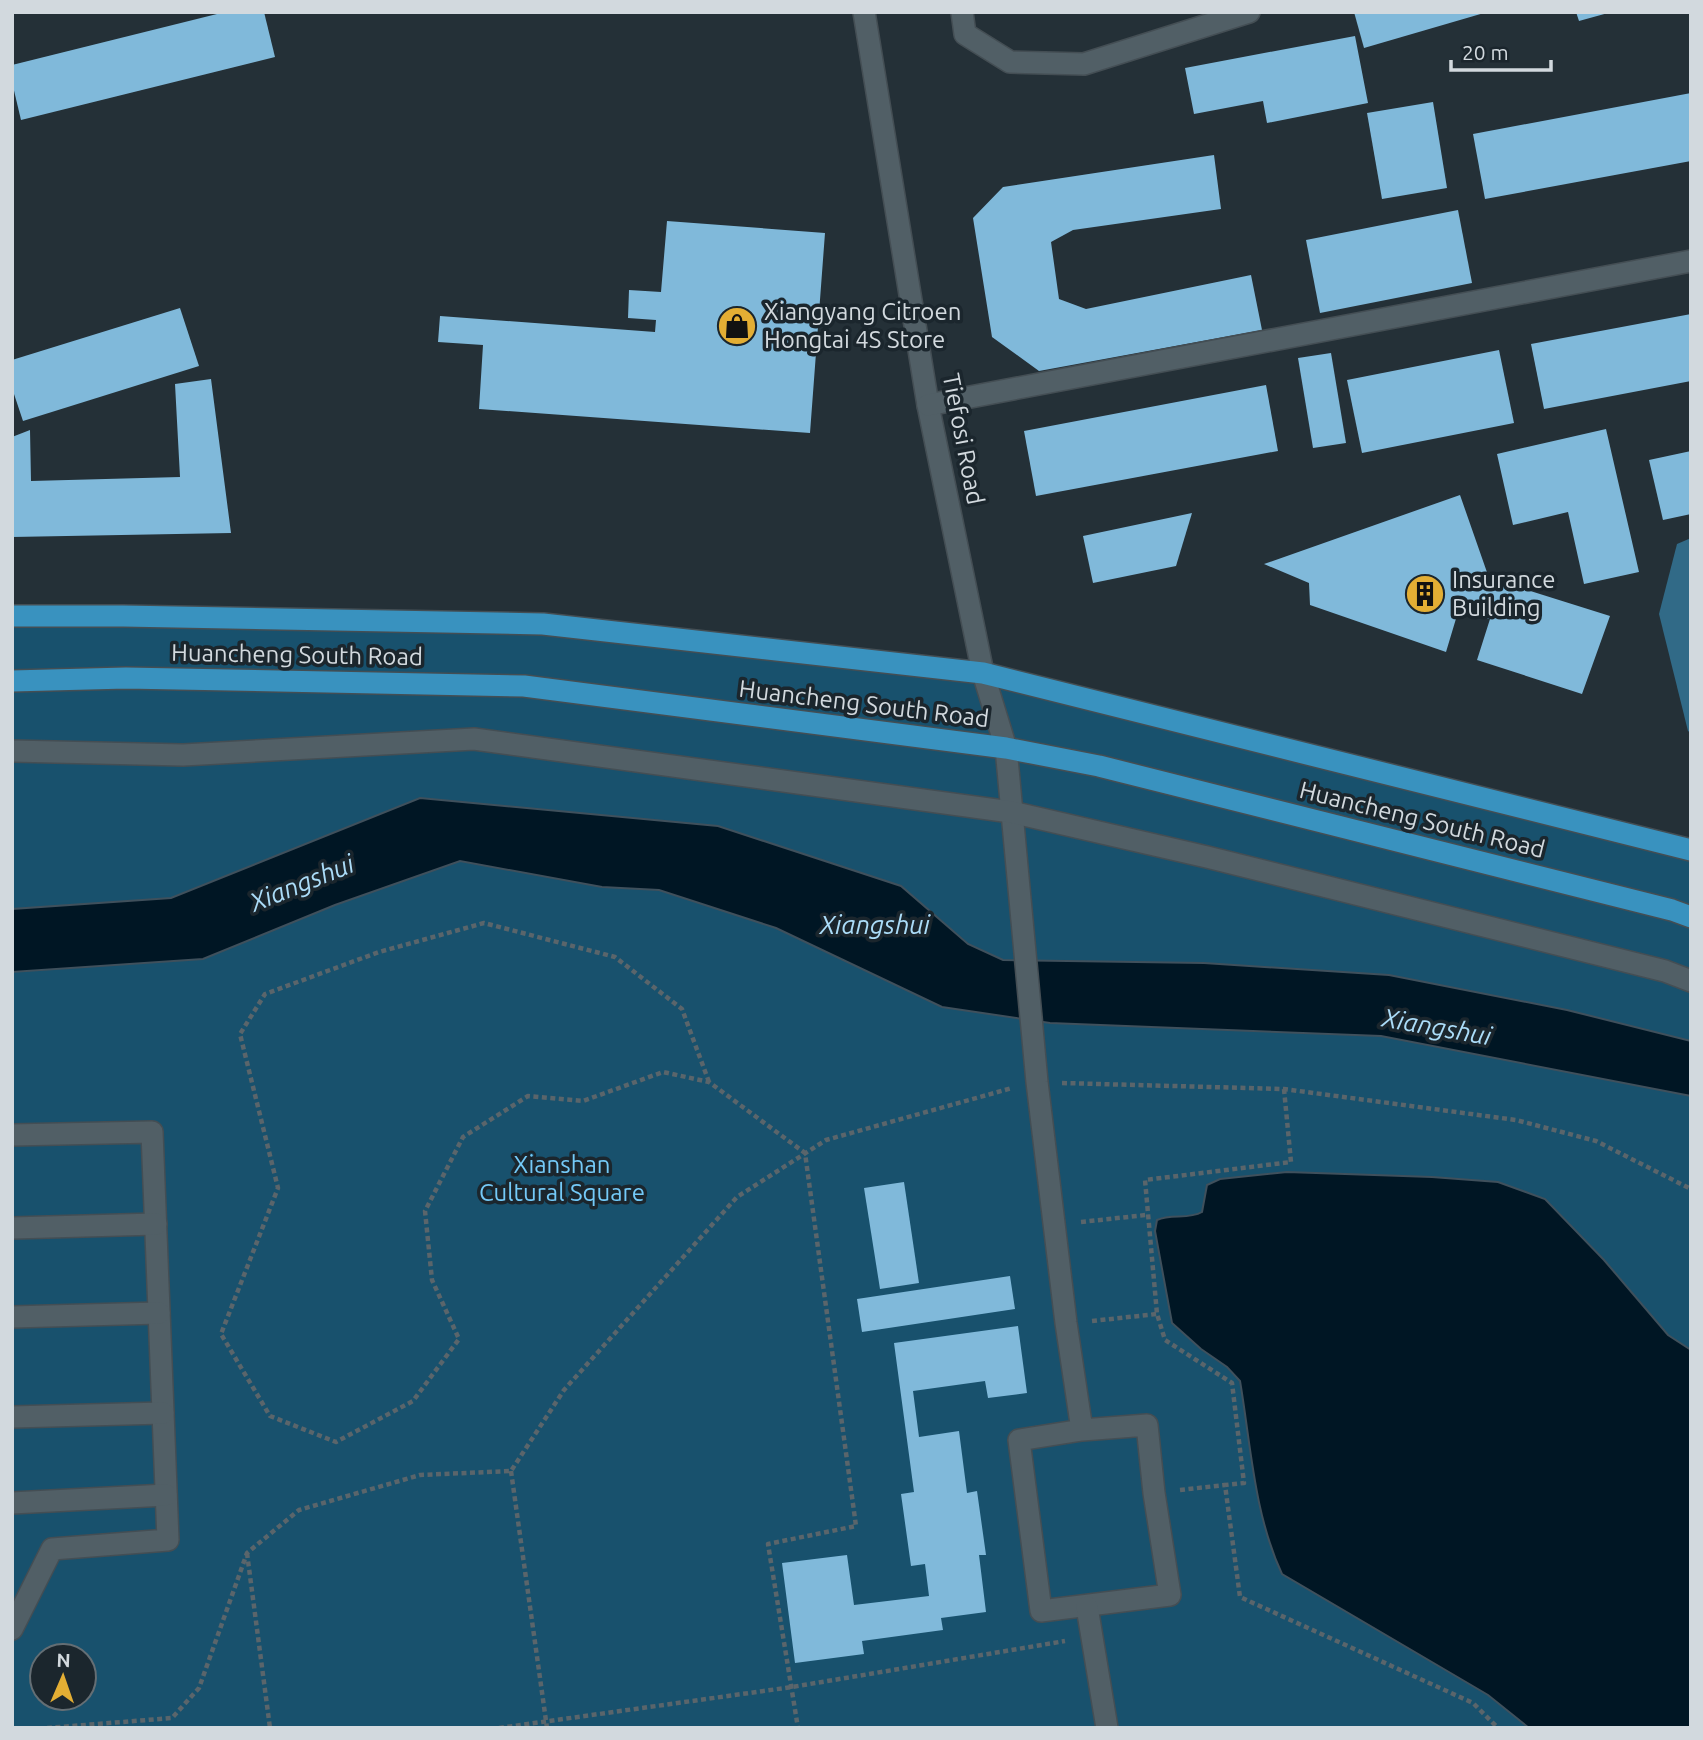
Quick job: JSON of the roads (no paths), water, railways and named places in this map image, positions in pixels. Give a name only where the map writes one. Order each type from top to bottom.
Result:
[{"type":"highway","name":"Huancheng South Road","points":[[12,616],[543,624],[983,673],[1691,850]]},
{"type":"highway","name":"Huancheng South Road","points":[[12,681],[126,678],[524,686],[1006,748],[1099,766],[1691,917]]},
{"type":"street","name":"Tiefosi Road","points":[[864,12],[928,405],[983,673],[1006,748],[1037,1082],[1066,1324],[1082,1430]]},
{"type":"street","points":[[962,12],[965,34],[1010,62],[1084,64],[1249,12]]},
{"type":"street","points":[[928,405],[1691,261]]},
{"type":"street","points":[[12,751],[183,755],[474,739],[1011,812],[1207,857],[1665,971],[1691,981]]},
{"type":"street","points":[[12,1135],[152,1132],[168,1540],[52,1549],[17,1609],[12,1629]]},
{"type":"street","points":[[12,1228],[156,1224]]},
{"type":"street","points":[[12,1317],[159,1313]]},
{"type":"street","points":[[12,1418],[163,1412]]},
{"type":"street","points":[[1147,1425],[1154,1493],[1170,1595],[1041,1611],[1019,1440],[1082,1430],[1147,1425]]},
{"type":"street","points":[[12,1503],[166,1495]]},
{"type":"street","points":[[1087,1607],[1107,1728]]},
{"type":"water","name":"Xiangshui","points":[[420,798],[718,826],[901,886],[968,944],[1003,960],[1204,963],[1389,975],[1567,1010],[1691,1041],[1691,1096],[1381,1036],[1050,1023],[942,1007],[776,928],[659,890],[602,887],[460,861],[335,905],[203,959],[12,972],[12,909],[171,898]]},
{"type":"water","points":[[1287,1172],[1498,1182],[1545,1199],[1604,1260],[1668,1335],[1691,1350],[1691,1728],[1529,1728],[1488,1695],[1282,1574],[1259,1504],[1240,1381],[1227,1367],[1201,1349],[1172,1323],[1155,1231],[1157,1220],[1202,1212],[1207,1185],[1220,1179]]},
{"type":"place","name":"Xiangyang Citroen Hongtai 4S Store","points":[[737,326]]},
{"type":"place","name":"Insurance Building","points":[[1425,594]]},
{"type":"park label","name":"Xianshan Cultural Square","points":[[562,1179]]}]
